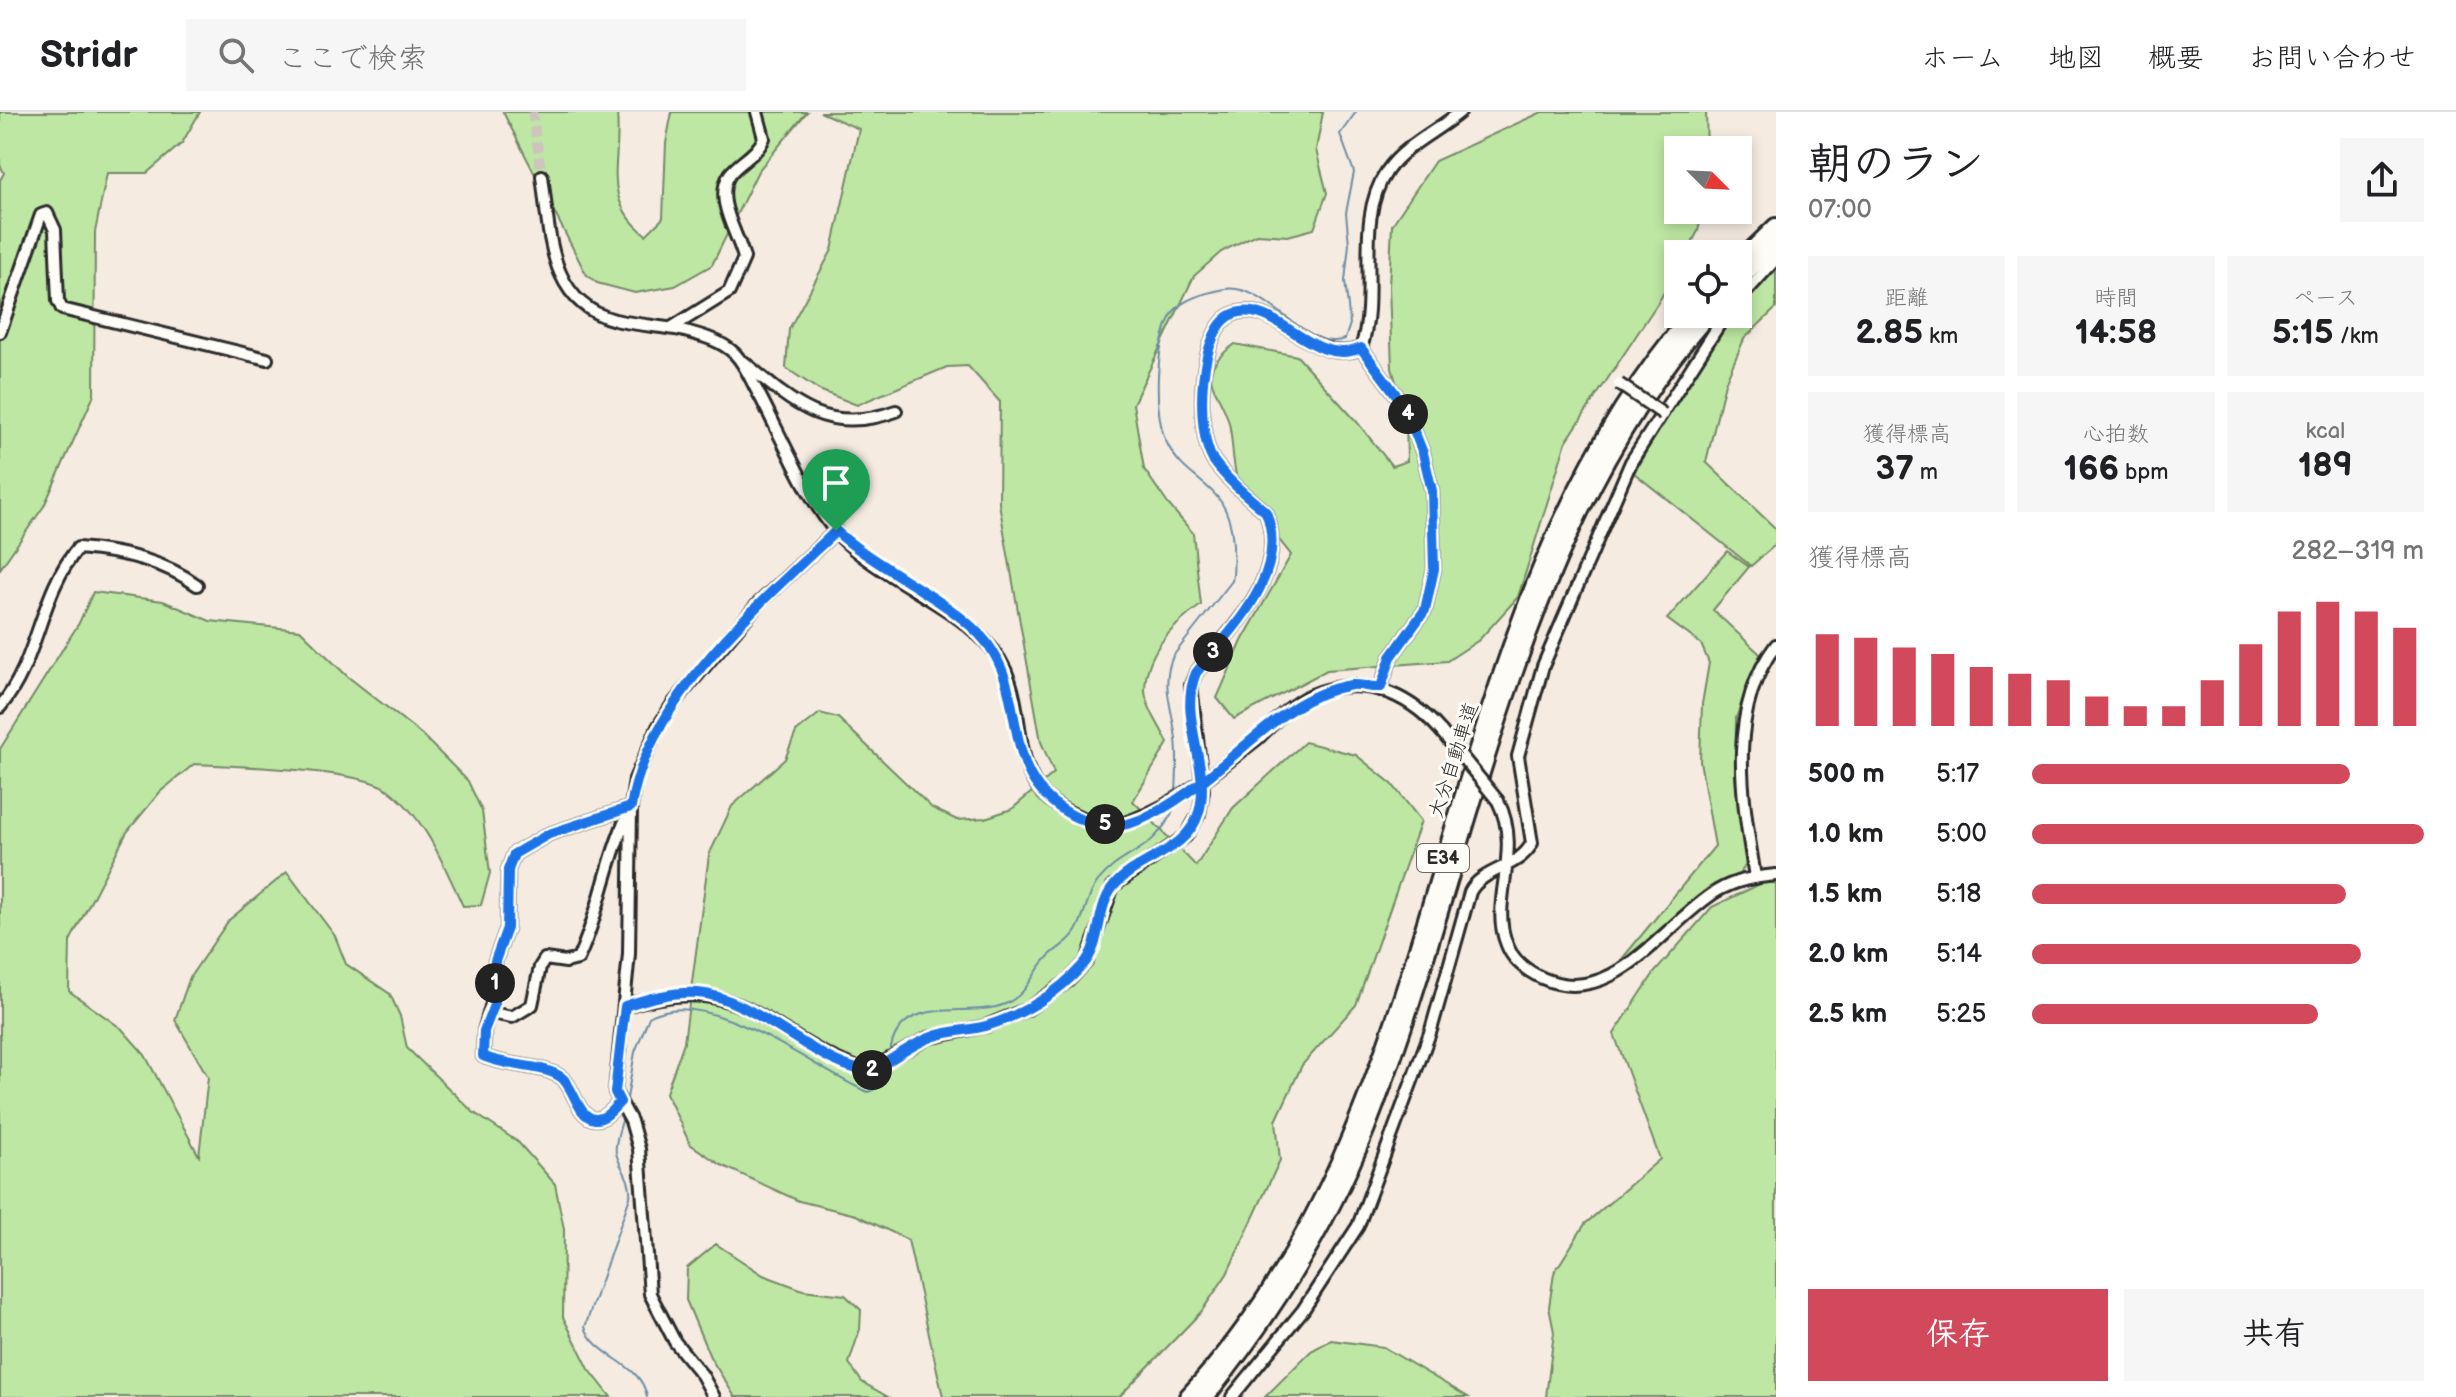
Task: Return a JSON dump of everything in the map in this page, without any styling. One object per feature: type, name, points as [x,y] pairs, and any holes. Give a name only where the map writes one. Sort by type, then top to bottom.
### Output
[{"type":"highway","points":[[1752,250],[1776,227]]},
{"type":"highway","points":[[1752,266],[1776,243]]},
{"type":"highway","name":"大分自動車道","points":[[1188,1397],[1232,1346],[1270,1290],[1321,1198],[1385,1043],[1484,725],[1549,556],[1585,474],[1616,419],[1683,328]]},
{"type":"highway","name":"大分自動車道","points":[[1205,1397],[1280,1297],[1331,1204],[1365,1131],[1396,1047],[1490,746],[1559,561],[1625,427],[1698,328]]},
{"type":"street","points":[[671,328],[729,292],[744,258],[724,201],[723,189],[731,173],[747,160],[764,138],[757,112]]},
{"type":"street","points":[[1361,348],[1369,318],[1371,221],[1375,197],[1386,172],[1403,154],[1460,112]]},
{"type":"street","points":[[542,176],[560,277],[581,306],[611,319],[671,328],[710,339],[739,358],[790,401],[823,418],[869,419],[896,411]]},
{"type":"street","points":[[0,332],[30,241],[41,215],[47,213],[55,230],[58,301],[62,309],[267,359]]},
{"type":"street","points":[[1752,286],[1776,259]]},
{"type":"street","points":[[625,1006],[680,993],[700,993],[727,999],[761,1014],[827,1056],[867,1071],[928,1038],[986,1026],[1028,1009],[1068,981],[1087,961],[1113,886],[1186,836],[1199,814],[1203,791],[1191,685],[1196,673],[1249,609],[1267,571],[1270,550],[1266,512],[1236,487],[1212,458],[1207,445],[1204,372],[1213,336],[1226,318],[1239,312],[1254,313],[1336,353],[1361,348]]},
{"type":"street","points":[[1232,1397],[1303,1310],[1349,1245],[1380,1172],[1431,1030],[1470,892],[1481,880],[1523,855],[1532,843],[1518,756],[1535,688],[1608,510],[1631,462],[1717,328]]},
{"type":"street","points":[[1361,348],[1404,405],[1423,453],[1432,491],[1434,569],[1425,610],[1391,657],[1381,687]]},
{"type":"street","points":[[739,358],[836,531],[868,558],[941,605],[986,641],[1007,676],[1020,747],[1030,778],[1060,808],[1086,821],[1114,826],[1153,812],[1197,785],[1310,696],[1354,685],[1381,687],[1415,706],[1441,731],[1498,801],[1506,817],[1509,866],[1502,904],[1505,943],[1514,959],[1533,974],[1570,986],[1590,985],[1635,961],[1698,903],[1720,889],[1755,877],[1776,875]]},
{"type":"street","points":[[1619,384],[1663,414]]},
{"type":"street","points":[[714,1397],[702,1375],[675,1342],[650,1294],[639,1149],[615,1092],[629,954],[631,807],[635,779],[658,727],[672,705],[758,604],[836,531]]},
{"type":"street","points":[[0,707],[18,680],[57,576],[78,548],[150,562],[197,585]]},
{"type":"street","points":[[1755,877],[1741,783],[1741,759],[1755,685],[1776,645]]},
{"type":"street","points":[[491,1013],[512,1017],[532,1005],[540,967],[545,959],[566,962],[578,959],[593,927],[612,849],[631,807]]},
{"type":"street","points":[[620,1102],[605,1116],[592,1119],[585,1115],[567,1083],[557,1074],[498,1063],[483,1056],[484,1031],[496,989],[495,961],[507,928],[508,870],[514,854],[549,834],[631,807]]},
{"type":"green space","points":[[0,112],[200,112],[182,143],[147,173],[107,173],[95,232],[94,395],[44,506],[0,569],[0,180],[4,173],[0,165]]},
{"type":"green space","points":[[503,112],[617,112],[617,193],[631,221],[646,235],[663,218],[666,143],[672,112],[807,112],[758,171],[712,265],[675,286],[635,293],[597,283],[586,274]]},
{"type":"green space","points":[[820,112],[1323,112],[1316,150],[1327,193],[1314,229],[1288,236],[1256,234],[1221,252],[1194,276],[1133,404],[1144,469],[1193,533],[1201,605],[1162,641],[1150,664],[1146,677],[1146,697],[1168,743],[1133,801],[1196,866],[1233,808],[1305,742],[1356,755],[1392,784],[1421,821],[1356,1005],[1302,1065],[1276,1121],[1280,1160],[1227,1274],[1201,1312],[1119,1397],[943,1397],[908,1240],[856,1215],[799,1201],[721,1165],[690,1144],[666,1093],[684,1042],[709,855],[732,806],[785,759],[796,732],[820,713],[838,718],[932,808],[957,820],[985,818],[1012,809],[1054,773],[1041,742],[999,503],[1000,402],[968,366],[947,367],[857,405],[819,390],[786,368],[789,329],[832,250],[859,129]]},
{"type":"green space","points":[[1542,112],[1706,112],[1707,136],[1664,136],[1664,224],[1700,224],[1698,231],[1693,240],[1664,240],[1664,292],[1566,442],[1518,597],[1479,640],[1447,661],[1327,670],[1234,719],[1217,698],[1242,641],[1291,555],[1240,488],[1229,423],[1212,382],[1214,365],[1235,344],[1297,356],[1392,466],[1407,461],[1406,419],[1392,368],[1389,287],[1392,225],[1435,161]]},
{"type":"green space","points":[[1776,265],[1776,308],[1744,339],[1725,383],[1706,462],[1776,529],[1776,544],[1751,566],[1634,473],[1709,340],[1720,328],[1752,328],[1752,292]]},
{"type":"green space","points":[[1727,551],[1749,567],[1713,610],[1760,654],[1736,718],[1735,777],[1746,864],[1739,875],[1671,920],[1617,965],[1715,846],[1700,761],[1702,704],[1709,663],[1701,644],[1667,619]]},
{"type":"green space","points":[[93,592],[163,601],[210,621],[300,630],[347,676],[421,734],[468,781],[482,811],[490,873],[481,905],[463,906],[423,827],[400,800],[372,782],[294,770],[194,764],[160,792],[127,832],[70,941],[69,991],[122,1029],[145,1055],[199,1156],[208,1077],[175,1020],[190,977],[229,920],[287,872],[335,936],[346,964],[390,994],[400,1016],[407,1048],[473,1112],[518,1142],[555,1184],[564,1229],[563,1317],[589,1369],[611,1397],[0,1397],[0,749],[79,623]]},
{"type":"green space","points":[[1762,883],[1776,883],[1776,1397],[1546,1397],[1554,1332],[1549,1307],[1554,1273],[1585,1224],[1660,1159],[1614,1034],[1654,973],[1712,907]]},
{"type":"green space","points":[[716,1244],[763,1275],[803,1290],[845,1295],[861,1310],[860,1329],[849,1363],[862,1382],[888,1397],[735,1397],[710,1357],[686,1300],[687,1268]]},
{"type":"green space","points":[[1331,1340],[1383,1347],[1468,1397],[1265,1397],[1311,1351]]},
{"type":"waterway","points":[[1176,792],[1177,752],[1168,698],[1169,667],[1173,656],[1232,581],[1234,562],[1230,523],[1224,507],[1216,495],[1175,456],[1162,429],[1158,374],[1163,337],[1168,321],[1179,306],[1198,296],[1225,289],[1241,290],[1256,296],[1316,337],[1330,341],[1345,339],[1350,324],[1345,281],[1349,244],[1346,213],[1354,172],[1340,134],[1356,112]]},
{"type":"waterway","points":[[890,1054],[895,1034],[906,1022],[920,1015],[990,1008],[1020,995],[1043,962],[1073,935],[1098,881],[1118,862],[1148,843],[1175,806]]},
{"type":"waterway","points":[[626,1104],[635,1052],[649,1017],[673,1010],[701,1011],[730,1020],[868,1092],[883,1082],[888,1064]]},
{"type":"waterway","points":[[624,1114],[616,1149],[630,1197],[585,1327],[598,1346],[636,1375],[647,1397]]},
{"type":"tunnel","points":[[532,112],[542,176]]},
{"type":"route","points":[[836,531],[758,604],[672,705],[658,727],[635,779],[631,807],[549,834],[521,848],[510,862],[507,928],[495,961],[494,1005],[484,1031],[483,1056],[498,1063],[557,1074],[567,1083],[585,1115],[592,1119],[605,1116],[620,1102],[615,1092],[625,1006],[651,998],[700,993],[727,999],[761,1014],[827,1056],[867,1071],[874,1070],[928,1038],[986,1026],[1028,1009],[1068,981],[1087,961],[1113,886],[1129,872],[1157,858],[1186,836],[1199,814],[1203,791],[1195,740],[1190,701],[1191,685],[1196,673],[1249,609],[1267,571],[1270,550],[1266,512],[1236,487],[1212,458],[1207,445],[1204,427],[1207,349],[1226,318],[1239,312],[1254,313],[1336,353],[1349,353],[1361,348],[1398,393],[1423,453],[1432,491],[1434,569],[1425,610],[1391,657],[1381,687],[1354,685],[1310,696],[1291,708],[1257,739],[1197,785],[1141,819],[1114,826],[1086,821],[1060,808],[1030,778],[1020,747],[1007,676],[986,641],[941,605],[868,558],[836,531]]}]
